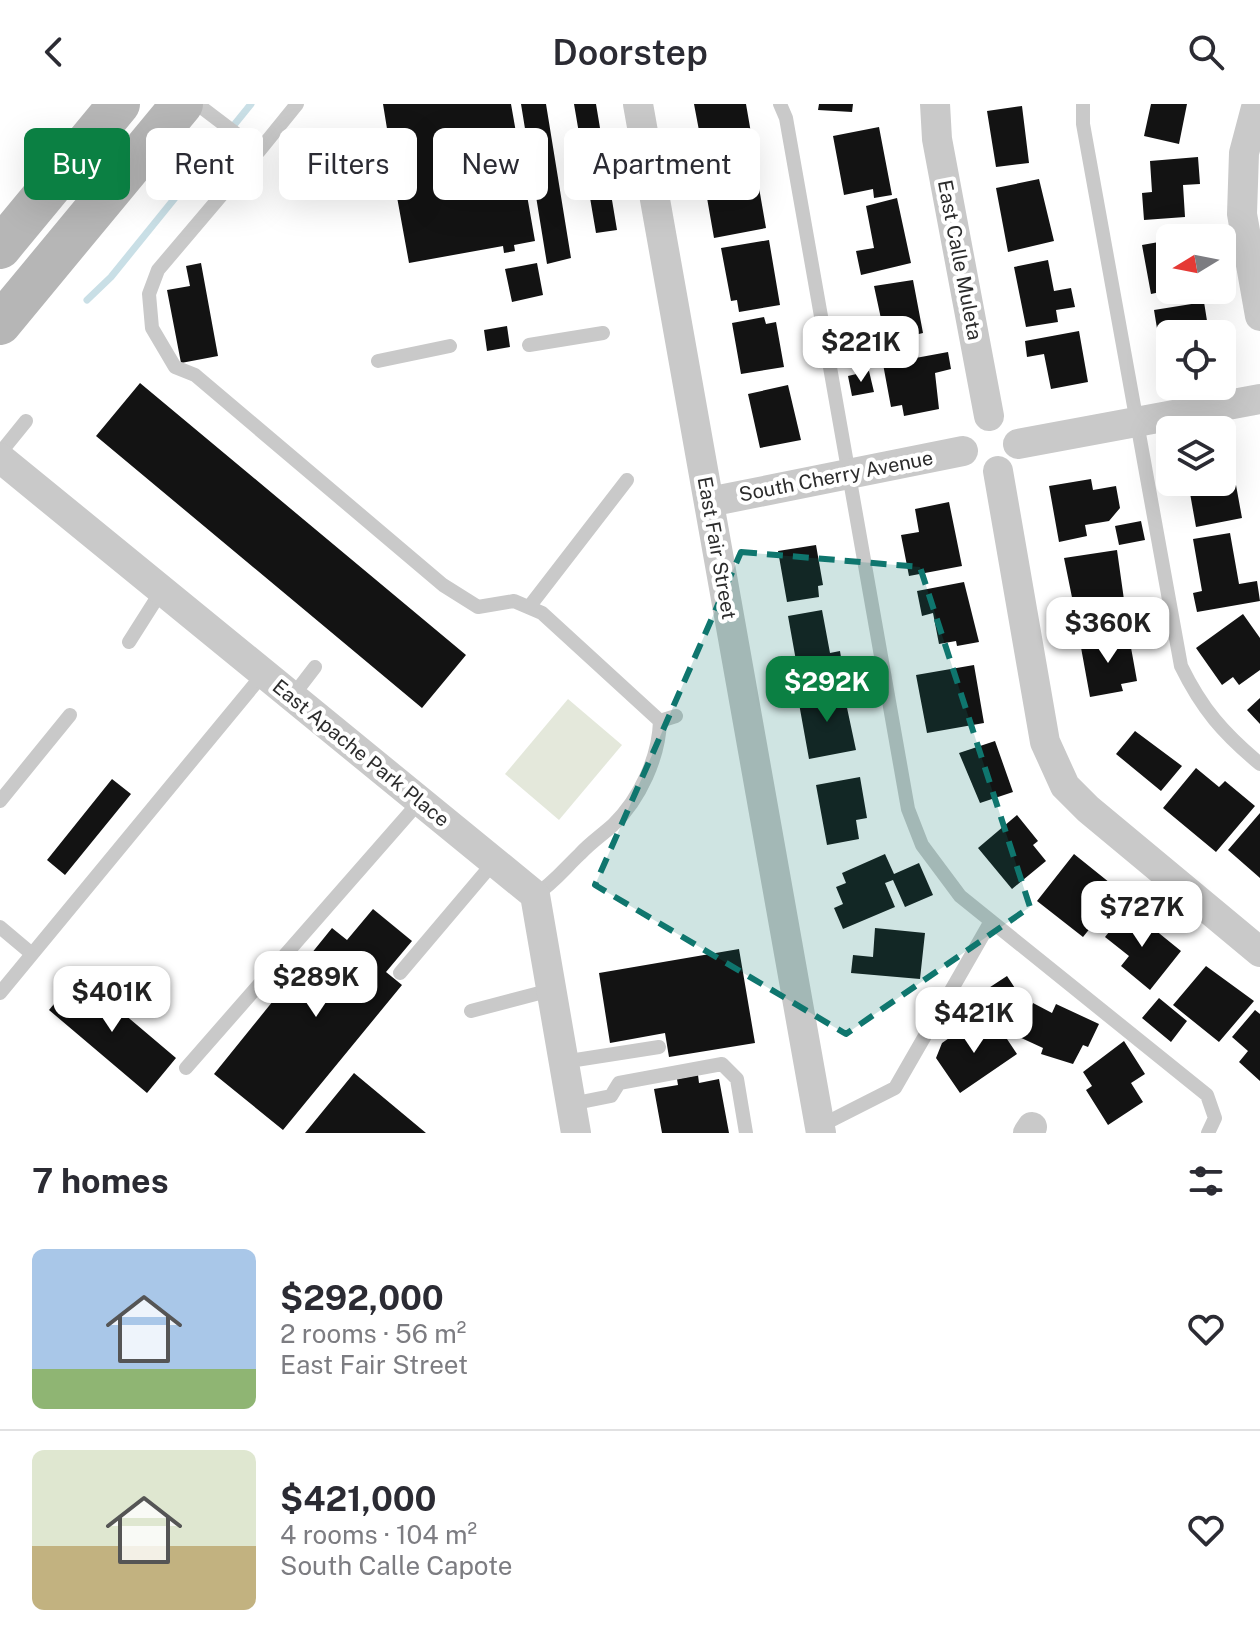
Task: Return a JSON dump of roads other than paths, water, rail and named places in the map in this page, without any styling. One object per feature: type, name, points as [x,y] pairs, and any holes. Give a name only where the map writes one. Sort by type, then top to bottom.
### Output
[{"type":"main road","points":[[0,248],[119,104]]},
{"type":"main road","points":[[0,324],[182,104]]},
{"type":"street","name":"East Fair Street","points":[[638,104],[821,1130]]},
{"type":"street","name":"East Calle Muleta","points":[[935,104],[937,139],[989,416]]},
{"type":"street","points":[[1257,104],[1244,153],[1242,214],[1260,316]]},
{"type":"street","points":[[1018,444],[1260,399]]},
{"type":"street","points":[[989,416],[1012,427],[1018,444],[1013,461],[989,473],[972,466],[963,451],[968,427],[989,416]]},
{"type":"street","name":"South Cherry Avenue","points":[[709,502],[963,451]]},
{"type":"street","name":"East Apache Park Place","points":[[0,455],[535,895]]},
{"type":"street","points":[[998,471],[1045,742],[1065,786],[1088,809],[1260,952]]},
{"type":"street","points":[[535,895],[573,1118]]},
{"type":"lane","points":[[197,104],[229,128]]},
{"type":"lane","points":[[263,146],[297,104]]},
{"type":"lane","points":[[780,104],[786,118],[908,809],[922,845],[960,896],[1207,1095],[1215,1118],[1208,1133]]},
{"type":"lane","points":[[1083,104],[1083,124],[1181,666],[1196,696],[1222,732],[1260,764]]},
{"type":"lane","points":[[217,200],[158,270],[148,307],[152,328],[175,367],[195,375],[443,585],[478,607],[514,601],[542,613],[660,721],[659,749],[655,759],[616,823],[579,854],[555,883],[535,895]]},
{"type":"lane","points":[[529,345],[603,333]]},
{"type":"lane","points":[[378,361],[450,346]]},
{"type":"lane","points":[[0,455],[26,421]]},
{"type":"lane","points":[[529,607],[627,480]]},
{"type":"lane","points":[[129,642],[162,590]]},
{"type":"lane","points":[[292,697],[315,667]]},
{"type":"lane","points":[[0,993],[264,673]]},
{"type":"lane","points":[[0,801],[70,715]]},
{"type":"lane","points":[[660,721],[676,716]]},
{"type":"lane","points":[[186,1068],[420,801]]},
{"type":"lane","points":[[400,973],[494,862]]},
{"type":"lane","points":[[821,1130],[895,1088],[991,921]]},
{"type":"lane","points":[[0,927],[32,954]]},
{"type":"lane","points":[[471,1011],[551,990]]},
{"type":"lane","points":[[563,1062],[659,1047]]},
{"type":"lane","points":[[573,1118],[611,1096],[619,1083],[722,1064],[737,1079],[746,1133]]},
{"type":"waterway","points":[[87,300],[111,277],[251,104]]}]
